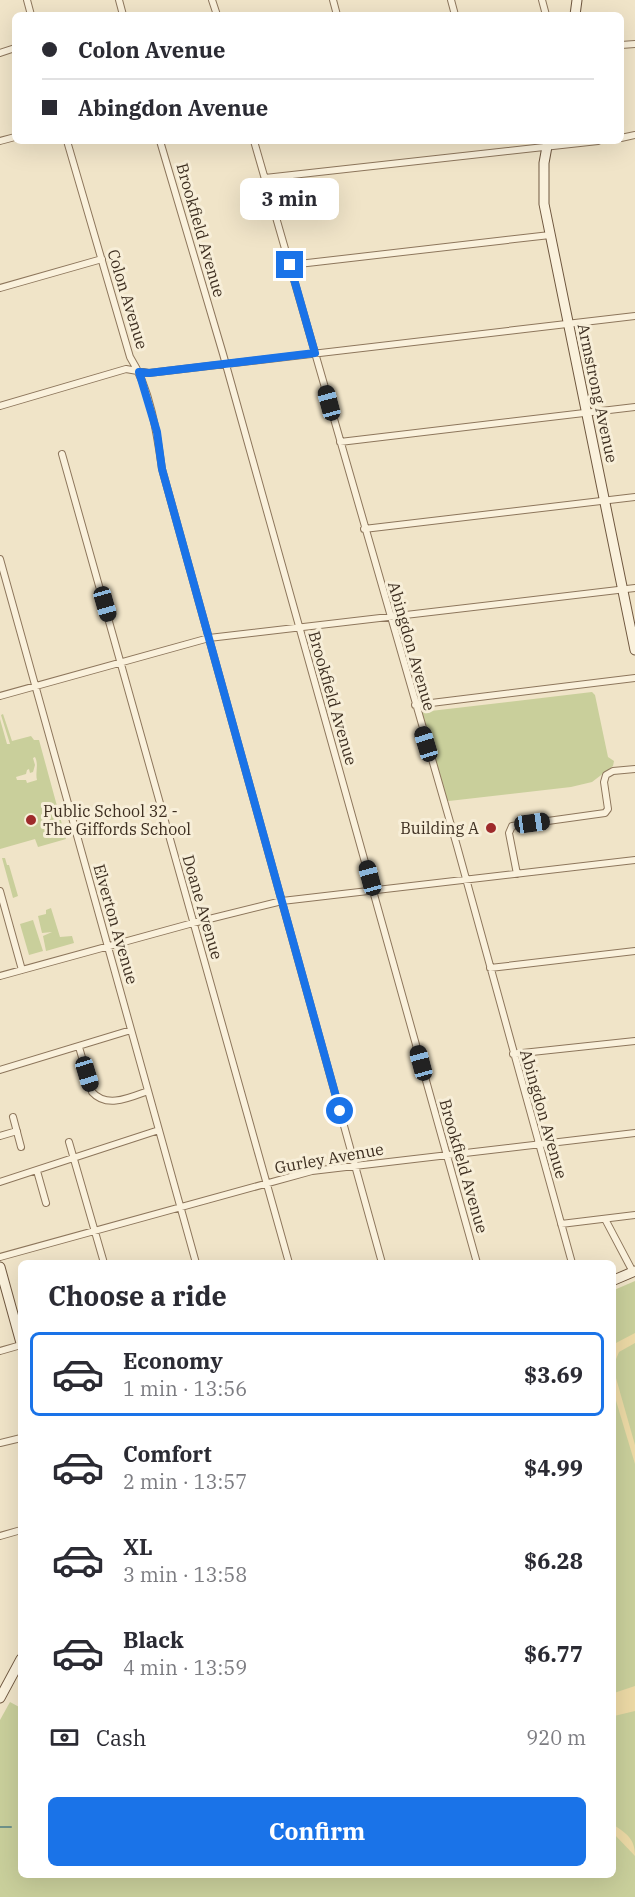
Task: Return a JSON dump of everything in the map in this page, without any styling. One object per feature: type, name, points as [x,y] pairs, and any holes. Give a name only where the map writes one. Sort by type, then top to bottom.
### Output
[{"type":"street","name":"Colon Avenue","points":[[68,144],[130,357],[139,372],[157,432],[162,469],[381,1260]]},
{"type":"street","name":"Brookfield Avenue","points":[[161,144],[226,364],[476,1260]]},
{"type":"street","name":"Abingdon Avenue","points":[[255,144],[466,880],[571,1260]]},
{"type":"street","points":[[265,178],[540,144]]},
{"type":"street","name":"Armstrong Avenue","points":[[548,144],[542,183],[544,204],[635,650]]},
{"type":"street","points":[[290,265],[550,235]]},
{"type":"street","points":[[0,288],[102,259]]},
{"type":"street","points":[[0,406],[126,369],[149,373],[635,316]]},
{"type":"street","points":[[340,442],[635,407]]},
{"type":"street","name":"Doane Avenue","points":[[62,454],[288,1260]]},
{"type":"street","points":[[364,529],[635,497]]},
{"type":"street","name":"Elverton Avenue","points":[[0,559],[195,1260]]},
{"type":"street","points":[[0,696],[209,638],[635,588]]},
{"type":"street","points":[[415,705],[635,678]]},
{"type":"street","points":[[517,874],[510,828],[514,825],[605,813],[608,808],[604,782],[606,775],[613,771],[635,769]]},
{"type":"street","points":[[0,976],[194,922],[282,901],[635,860]]},
{"type":"street","points":[[0,891],[22,970]]},
{"type":"street","points":[[490,968],[635,951]]},
{"type":"street","points":[[0,1070],[131,1030]]},
{"type":"street","points":[[513,1054],[635,1041]]},
{"type":"street","points":[[79,1047],[92,1092],[96,1097],[110,1101],[148,1091]]},
{"type":"street","points":[[13,1117],[21,1147]]},
{"type":"street","points":[[0,1182],[159,1130]]},
{"type":"street","points":[[0,1136],[16,1131]]},
{"type":"street","name":"Gurley Avenue","points":[[0,1257],[312,1171],[635,1133]]},
{"type":"street","points":[[69,1142],[103,1260]]},
{"type":"street","points":[[37,1170],[46,1203]]},
{"type":"street","points":[[561,1224],[635,1215]]},
{"type":"street","points":[[605,1219],[634,1271],[616,1279]]},
{"type":"street","points":[[0,1267],[18,1333]]},
{"type":"street","points":[[0,1351],[18,1345]]},
{"type":"street","points":[[0,1443],[18,1439]]},
{"type":"street","points":[[0,1536],[18,1531]]},
{"type":"street","points":[[0,1695],[18,1664]]},
{"type":"green space","points":[[592,692],[595,695],[608,757],[614,761],[613,766],[592,782],[571,787],[447,800],[422,712]]},
{"type":"green space","points":[[3,714],[12,741],[31,736],[34,740],[39,740],[66,839],[38,847],[35,839],[0,849],[0,719],[7,744],[10,744],[1,715]],"holes":[[[35,757],[37,780],[27,783],[26,780],[17,780],[16,777],[26,774],[27,770],[29,769],[30,773],[33,772],[35,765],[33,758]]]},
{"type":"green space","points":[[2,858],[5,858],[9,865],[18,896],[13,898]]},
{"type":"green space","points":[[51,908],[60,937],[72,936],[74,943],[46,951],[43,936],[52,932],[42,933],[38,916],[46,914],[46,910]]},
{"type":"green space","points":[[33,920],[43,951],[29,955],[20,924]]},
{"type":"green space","points":[[635,1281],[635,1897],[0,1897],[0,1720],[10,1702],[18,1706],[18,1878],[616,1878],[616,1289]]},
{"type":"sand","points":[[635,1333],[635,1343],[619,1352],[616,1359],[616,1343]]},
{"type":"sand","points":[[616,1378],[635,1445],[635,1464],[616,1401]]},
{"type":"sand","points":[[635,1686],[635,1711],[616,1716],[616,1692]]},
{"type":"sand","points":[[616,1826],[634,1845],[635,1856],[616,1836]]},
{"type":"waterway","points":[[0,1827],[11,1827]]},
{"type":"place","name":"Public School 32 - The Giffords School","points":[[31,820]]},
{"type":"place","name":"Building A","points":[[491,828]]},
{"type":"route","points":[[290,265],[315,353],[149,373],[139,372],[157,432],[162,469],[340,1111]]}]
